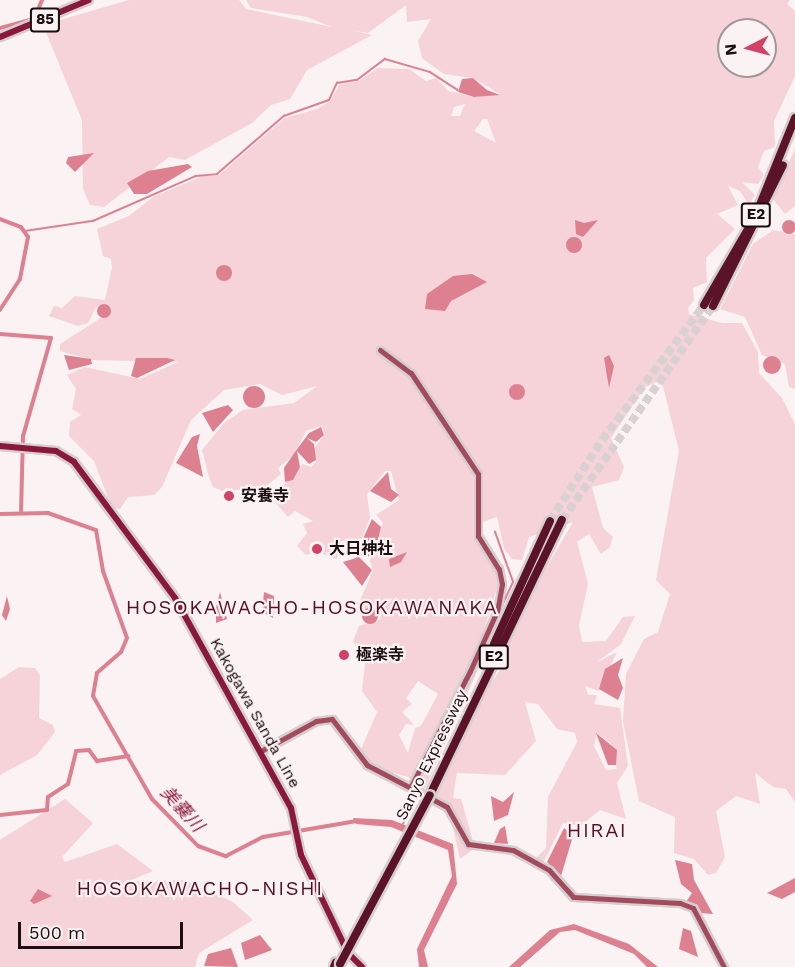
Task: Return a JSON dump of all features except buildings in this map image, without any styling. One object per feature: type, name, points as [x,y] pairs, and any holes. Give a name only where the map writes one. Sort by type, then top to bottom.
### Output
[{"type":"highway","name":"E2","points":[[704,305],[755,217],[795,118]]},
{"type":"highway","name":"E2","points":[[713,306],[760,221],[795,132]]},
{"type":"highway","name":"Sanyo Expressway","points":[[337,965],[428,794],[562,520]]},
{"type":"highway","name":"Sanyo Expressway","points":[[428,794],[550,521]]},
{"type":"main road","name":"85","points":[[0,37],[89,0]]},
{"type":"main road","points":[[380,350],[411,373],[478,474],[478,536],[499,569],[502,585],[497,611],[470,671],[410,788]]},
{"type":"main road","name":"Kakogawa Sanda Line","points":[[0,446],[56,451],[74,462],[175,598],[261,751],[296,828],[301,855],[343,943],[362,967]]},
{"type":"main road","points":[[261,751],[316,721],[332,719],[366,765],[447,807],[468,844],[513,850],[549,870],[573,897],[686,904],[701,918],[724,967]]},
{"type":"shaded area","points":[[129,0],[239,0],[246,9],[332,27],[307,17],[251,8],[246,0],[790,0],[787,4],[795,11],[795,76],[774,121],[775,147],[764,151],[758,167],[764,175],[758,184],[742,182],[755,195],[749,205],[740,191],[728,186],[738,205],[717,214],[735,229],[706,258],[707,282],[693,288],[694,300],[688,308],[689,314],[722,323],[742,323],[758,352],[759,373],[782,398],[795,424],[795,802],[786,789],[773,787],[755,773],[760,804],[736,796],[716,811],[725,857],[716,873],[708,875],[694,859],[674,853],[675,817],[639,801],[623,721],[626,674],[644,639],[658,632],[670,594],[656,580],[679,451],[663,386],[656,382],[644,388],[611,438],[624,467],[619,480],[592,487],[603,528],[613,537],[610,547],[601,554],[589,534],[577,542],[588,584],[579,625],[582,642],[606,641],[623,617],[635,616],[621,644],[597,662],[617,652],[599,691],[585,686],[588,695],[597,695],[594,704],[620,708],[628,766],[617,783],[626,819],[600,810],[580,826],[563,823],[543,863],[536,858],[546,848],[548,797],[577,742],[575,733],[557,729],[538,704],[525,702],[536,741],[505,775],[457,773],[453,798],[461,799],[475,848],[460,859],[448,806],[434,798],[484,693],[502,667],[513,625],[573,522],[529,537],[522,560],[512,559],[504,548],[497,517],[474,525],[499,582],[483,632],[493,636],[424,791],[408,777],[377,768],[360,752],[377,712],[362,691],[365,663],[353,641],[359,626],[381,619],[376,607],[355,613],[373,570],[370,560],[383,523],[376,515],[399,500],[391,471],[385,471],[367,494],[370,518],[359,545],[345,549],[351,541],[341,541],[337,559],[322,554],[317,543],[314,553],[306,555],[297,546],[307,533],[303,524],[313,521],[295,511],[288,517],[275,502],[279,490],[303,464],[311,467],[316,462],[313,450],[325,434],[321,426],[306,431],[293,456],[278,468],[281,474],[264,488],[222,491],[213,487],[208,474],[202,450],[224,423],[243,410],[294,403],[317,386],[282,395],[260,384],[224,390],[191,420],[162,487],[154,495],[128,497],[120,509],[112,508],[94,461],[69,436],[70,422],[81,415],[72,409],[76,389],[67,375],[85,367],[140,379],[178,362],[92,360],[60,351],[60,344],[110,312],[96,307],[88,323],[78,326],[49,316],[54,306],[62,308],[75,296],[105,300],[112,268],[111,259],[103,256],[97,229],[129,216],[153,197],[203,176],[219,175],[285,118],[317,109],[330,101],[340,84],[359,81],[378,68],[409,69],[426,81],[437,78],[448,91],[475,97],[500,94],[473,78],[444,74],[422,58],[418,41],[431,19],[407,22],[406,5],[368,33],[355,31],[372,35],[307,70],[290,99],[271,105],[252,123],[185,160],[169,157],[104,207],[90,205],[83,189],[82,120],[43,25]],"holes":[[[465,104],[460,116],[451,116],[454,107]],[[483,119],[487,119],[496,143],[474,131]],[[418,681],[438,694],[421,726],[415,728],[408,753],[399,735],[406,724],[414,725],[402,712],[412,704],[406,698]],[[597,733],[611,744],[617,769],[606,770],[594,746]]]},
{"type":"shaded area","points":[[473,78],[487,90],[500,95],[474,97],[458,92],[462,79]]},
{"type":"shaded area","points":[[795,149],[795,206],[785,214],[773,199]]},
{"type":"shaded area","points":[[94,153],[75,172],[66,163],[68,157]]},
{"type":"shaded area","points":[[188,164],[192,167],[147,194],[134,194],[127,183],[148,171]]},
{"type":"shaded area","points":[[575,220],[584,223],[598,220],[583,237],[576,234]]},
{"type":"shaded area","points":[[786,220],[792,220],[796,227],[792,234],[786,234],[782,230],[782,224]]},
{"type":"shaded area","points":[[773,230],[795,234],[795,389],[789,387],[785,364],[762,355],[745,317],[720,309],[753,244]]},
{"type":"shaded area","points":[[571,237],[577,237],[582,245],[580,251],[571,253],[566,248],[566,242]]},
{"type":"shaded area","points":[[221,265],[227,265],[232,273],[230,279],[221,281],[216,276],[216,270]]},
{"type":"shaded area","points":[[472,274],[487,282],[451,301],[445,311],[425,309],[427,294],[453,276]]},
{"type":"shaded area","points":[[101,304],[107,304],[111,311],[107,318],[101,318],[97,314],[97,308]]},
{"type":"shaded area","points":[[64,355],[91,359],[92,364],[69,370]]},
{"type":"shaded area","points":[[609,355],[614,366],[609,388],[604,358]]},
{"type":"shaded area","points":[[772,356],[778,359],[781,365],[778,371],[772,374],[766,371],[763,365],[766,359]]},
{"type":"shaded area","points":[[136,358],[175,360],[137,378],[131,376]]},
{"type":"shaded area","points":[[517,384],[523,386],[525,392],[523,398],[517,400],[511,398],[509,392],[511,386]]},
{"type":"shaded area","points":[[250,386],[258,386],[265,393],[265,401],[258,408],[250,408],[243,401],[243,393]]},
{"type":"shaded area","points":[[228,405],[233,410],[213,432],[202,413]]},
{"type":"shaded area","points":[[321,427],[324,435],[316,442],[307,438],[314,444],[316,460],[309,464],[297,451],[300,467],[293,480],[285,482],[284,468],[309,433]]},
{"type":"shaded area","points":[[200,434],[197,446],[203,477],[176,463],[192,437]]},
{"type":"shaded area","points":[[388,472],[391,489],[399,495],[391,502],[370,491]]},
{"type":"shaded area","points":[[372,519],[381,527],[378,540],[364,541],[364,545],[375,545],[373,557],[357,555],[372,570],[362,586],[343,562],[356,558],[357,552]]},
{"type":"shaded area","points":[[407,552],[401,562],[390,567],[389,559]]},
{"type":"shaded area","points":[[220,592],[227,619],[216,623],[216,608]]},
{"type":"shaded area","points":[[264,592],[274,596],[273,618],[262,612]]},
{"type":"shaded area","points":[[7,596],[10,609],[6,621],[2,615]]},
{"type":"shaded area","points":[[370,608],[378,616],[370,624],[362,616]]},
{"type":"shaded area","points":[[623,658],[618,675],[623,688],[618,700],[599,689],[605,669]]},
{"type":"shaded area","points":[[19,667],[35,668],[40,675],[39,718],[53,725],[55,732],[37,755],[0,775],[0,679]]},
{"type":"shaded area","points":[[596,733],[617,750],[616,765],[608,765]]},
{"type":"shaded area","points":[[514,792],[508,815],[494,821],[491,796],[503,802]]},
{"type":"shaded area","points":[[65,799],[93,823],[62,857],[65,862],[117,844],[153,871],[129,881],[183,880],[233,902],[253,920],[199,953],[195,967],[0,967],[0,840]]},
{"type":"shaded area","points":[[353,818],[392,820],[453,844],[457,884],[424,950],[428,967],[419,967],[417,949],[452,876],[448,850],[391,827],[356,824]]},
{"type":"shaded area","points":[[505,826],[508,844],[494,843],[500,829]]},
{"type":"shaded area","points":[[564,828],[573,836],[561,876],[547,862]]},
{"type":"shaded area","points":[[675,860],[692,864],[694,880],[713,914],[700,913],[686,902],[692,893],[681,884]]},
{"type":"shaded area","points":[[795,878],[795,892],[782,899],[767,893]]},
{"type":"shaded area","points":[[38,889],[52,896],[34,904],[30,901]]},
{"type":"shaded area","points":[[574,924],[629,944],[658,967],[647,967],[634,954],[575,930],[560,932],[520,967],[509,967],[550,930]]},
{"type":"shaded area","points":[[683,928],[691,931],[698,957],[679,949]]},
{"type":"shaded area","points":[[260,935],[272,950],[245,960],[241,943]]},
{"type":"shaded area","points":[[231,948],[238,967],[204,966],[208,954]]},
{"type":"waterway","points":[[0,28],[34,19],[42,0]]},
{"type":"waterway","points":[[25,231],[93,221],[196,176],[217,174],[284,116],[329,100],[337,83],[357,80],[385,59],[430,72],[458,90]]},
{"type":"waterway","points":[[0,219],[21,227],[28,237],[20,279],[0,310]]},
{"type":"waterway","points":[[0,334],[51,338],[23,436],[21,511]]},
{"type":"waterway","name":"美嚢川","points":[[0,514],[48,513],[96,530],[103,571],[127,638],[121,652],[97,673],[93,696],[152,799],[198,846],[226,856],[263,837],[357,821]]},
{"type":"waterway","points":[[481,652],[513,582],[495,532]]},
{"type":"waterway","points":[[447,722],[454,708]]},
{"type":"waterway","points":[[0,815],[47,810],[48,797],[68,784],[76,751],[89,750],[97,761],[129,756]]},
{"type":"waterway","points":[[418,788],[419,777]]},
{"type":"waterway","points":[[402,826],[417,795]]},
{"type":"tunnel","points":[[550,521],[602,440],[704,305]]},
{"type":"tunnel","points":[[562,520],[713,306]]},
{"type":"place","name":"安養寺","points":[[229,496]]},
{"type":"place","name":"大日神社","points":[[317,549]]},
{"type":"place","name":"極楽寺","points":[[344,655]]},
{"type":"district","name":"HOSOKAWACHO-HOSOKAWANAKA","points":[[312,607]]},
{"type":"district","name":"HIRAI","points":[[597,830]]},
{"type":"district","name":"HOSOKAWACHO-NISHI","points":[[200,888]]}]
